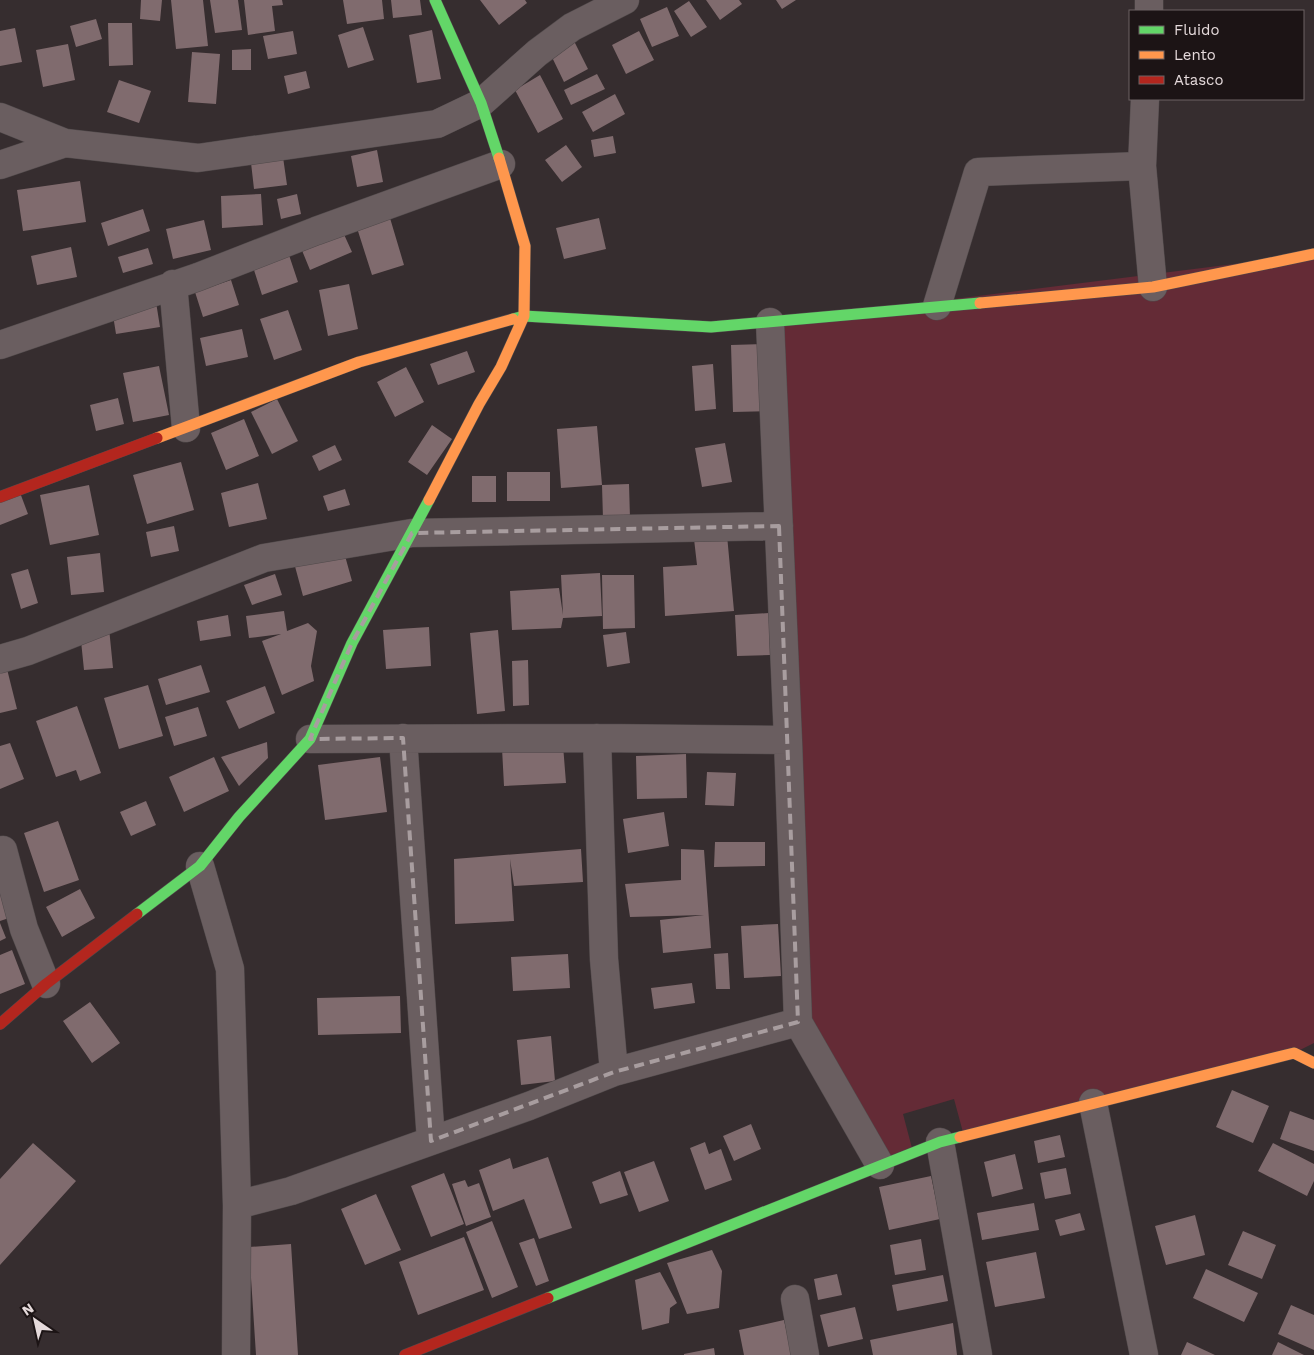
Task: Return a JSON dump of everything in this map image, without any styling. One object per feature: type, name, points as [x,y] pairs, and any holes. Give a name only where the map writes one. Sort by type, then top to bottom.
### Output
[{"type":"street","points":[[0,1024],[46,984],[200,866],[239,817],[310,739],[352,643],[479,404],[501,367],[524,316],[525,246],[481,103],[435,0]]},
{"type":"street","points":[[0,117],[65,143],[198,158],[437,124],[481,103],[537,53],[572,27],[625,0]]},
{"type":"street","points":[[1145,100],[1142,166],[1153,287]]},
{"type":"street","points":[[0,165],[65,143]]},
{"type":"street","points":[[0,345],[198,277],[316,231],[501,164]]},
{"type":"street","points":[[938,306],[978,172],[1142,166]]},
{"type":"street","points":[[0,497],[359,362],[524,316],[711,327],[1153,287],[1314,254]]},
{"type":"street","points":[[174,284],[186,428]]},
{"type":"street","points":[[770,322],[798,1022],[880,1165]]},
{"type":"street","points":[[0,659],[28,651],[264,558],[412,533],[779,526]]},
{"type":"street","points":[[403,738],[431,1141]]},
{"type":"street","points":[[310,739],[597,738],[788,740]]},
{"type":"street","points":[[597,738],[604,959],[614,1072]]},
{"type":"street","points":[[3,850],[24,929],[46,984]]},
{"type":"street","points":[[200,866],[230,969],[237,1205],[236,1355]]},
{"type":"street","points":[[237,1205],[291,1191],[530,1106],[614,1072],[798,1022]]},
{"type":"street","points":[[406,1355],[940,1142],[1093,1103],[1307,1053]]},
{"type":"street","points":[[1093,1103],[1144,1355]]},
{"type":"street","points":[[940,1142],[978,1355]]},
{"type":"street","points":[[795,1299],[804,1355]]},
{"type":"highlighted area","points":[[779,526],[798,1022],[614,1072],[431,1141],[403,738],[310,739],[352,643],[412,533]]},
{"type":"shaded area","points":[[1314,254],[1314,1043],[1294,1053],[964,1136],[954,1099],[903,1114],[913,1152],[880,1165],[798,1022],[770,322]]},
{"type":"building","points":[[141,0],[162,0],[160,21],[140,19]]},
{"type":"building","points":[[171,0],[203,0],[208,46],[176,49]]},
{"type":"building","points":[[210,0],[238,0],[242,30],[215,33]]},
{"type":"building","points":[[244,0],[282,0],[283,5],[272,6],[275,31],[248,35]]},
{"type":"building","points":[[343,0],[382,0],[384,19],[347,24]]},
{"type":"building","points":[[391,0],[420,0],[422,15],[393,18]]},
{"type":"building","points":[[480,0],[525,0],[527,3],[499,25]]},
{"type":"building","points":[[706,0],[739,0],[742,4],[720,20]]},
{"type":"building","points":[[776,0],[796,0],[782,9]]},
{"type":"building","points":[[689,1],[707,27],[691,37],[674,11]]},
{"type":"building","points":[[667,7],[679,36],[652,47],[640,19]]},
{"type":"building","points":[[96,19],[102,39],[76,47],[70,26]]},
{"type":"building","points":[[108,23],[132,23],[133,65],[109,66]]},
{"type":"building","points":[[363,27],[374,60],[348,68],[338,35]]},
{"type":"building","points":[[15,28],[22,62],[0,66],[0,31]]},
{"type":"building","points":[[432,30],[441,79],[417,83],[409,35]]},
{"type":"building","points":[[293,31],[297,54],[268,59],[263,36]]},
{"type":"building","points":[[639,31],[654,60],[626,74],[612,45]]},
{"type":"building","points":[[573,39],[588,69],[564,82],[549,51]]},
{"type":"building","points":[[68,44],[75,80],[43,87],[36,50]]},
{"type":"building","points":[[251,49],[251,70],[232,70],[232,50]]},
{"type":"building","points":[[192,52],[220,54],[216,104],[188,102]]},
{"type":"building","points":[[306,71],[310,88],[288,94],[284,76]]},
{"type":"building","points":[[597,74],[605,89],[571,105],[564,90]]},
{"type":"building","points":[[540,75],[563,119],[538,133],[515,90]]},
{"type":"building","points":[[119,80],[151,91],[139,123],[107,112]]},
{"type":"building","points":[[615,94],[625,114],[593,132],[582,112]]},
{"type":"building","points":[[613,136],[616,153],[594,157],[591,140]]},
{"type":"building","points":[[566,145],[582,167],[562,182],[545,160]]},
{"type":"building","points":[[282,150],[287,185],[254,189],[250,154]]},
{"type":"building","points":[[377,150],[383,182],[357,187],[351,156]]},
{"type":"building","points":[[80,181],[86,222],[23,231],[17,190]]},
{"type":"building","points":[[261,194],[263,225],[222,228],[221,196]]},
{"type":"building","points":[[297,194],[301,214],[281,219],[277,199]]},
{"type":"building","points":[[143,209],[150,231],[108,246],[101,223]]},
{"type":"building","points":[[390,218],[404,265],[372,275],[357,228]]},
{"type":"building","points":[[599,218],[606,249],[564,259],[556,228]]},
{"type":"building","points":[[204,220],[211,250],[173,259],[166,229]]},
{"type":"building","points":[[342,230],[352,252],[310,270],[301,248]]},
{"type":"building","points":[[71,247],[77,277],[37,285],[31,256]]},
{"type":"building","points":[[148,248],[153,264],[123,273],[118,257]]},
{"type":"building","points":[[289,255],[298,282],[262,295],[253,267]]},
{"type":"building","points":[[231,280],[239,305],[203,317],[195,292]]},
{"type":"building","points":[[349,284],[358,329],[328,336],[319,290]]},
{"type":"building","points":[[156,302],[160,327],[116,334],[112,309]]},
{"type":"building","points":[[288,310],[302,350],[274,360],[260,319]]},
{"type":"building","points":[[242,329],[248,357],[206,366],[200,338]]},
{"type":"building","points":[[767,344],[769,411],[733,412],[731,345]]},
{"type":"building","points":[[467,351],[475,372],[438,385],[430,364]]},
{"type":"building","points":[[713,364],[716,409],[695,411],[692,366]]},
{"type":"building","points":[[159,366],[169,415],[133,422],[123,373]]},
{"type":"building","points":[[406,367],[424,402],[395,417],[377,382]]},
{"type":"building","points":[[118,398],[124,424],[96,431],[90,405]]},
{"type":"building","points":[[277,399],[298,441],[272,454],[251,412]]},
{"type":"building","points":[[244,419],[259,456],[226,470],[211,433]]},
{"type":"building","points":[[432,425],[452,439],[427,475],[408,462]]},
{"type":"building","points":[[597,426],[602,485],[561,488],[557,429]]},
{"type":"building","points":[[725,443],[732,482],[702,487],[695,448]]},
{"type":"building","points":[[335,445],[342,460],[319,471],[312,456]]},
{"type":"building","points":[[181,462],[194,510],[147,524],[133,475]]},
{"type":"building","points":[[507,472],[550,472],[550,501],[507,501]]},
{"type":"building","points":[[472,476],[496,476],[496,502],[472,502]]},
{"type":"building","points":[[258,483],[267,519],[229,527],[221,493]]},
{"type":"building","points":[[629,484],[630,518],[603,519],[602,485]]},
{"type":"building","points":[[89,485],[99,535],[50,545],[40,495]]},
{"type":"building","points":[[345,489],[350,505],[328,511],[323,496]]},
{"type":"building","points":[[19,490],[28,514],[0,525],[0,497]]},
{"type":"building","points":[[174,526],[179,551],[151,557],[146,532]]},
{"type":"building","points":[[727,535],[734,611],[665,616],[663,567],[697,565],[694,539]]},
{"type":"building","points":[[342,545],[352,581],[303,596],[293,559]]},
{"type":"building","points":[[100,553],[104,592],[71,595],[67,557]]},
{"type":"building","points":[[28,569],[38,603],[21,609],[11,574]]},
{"type":"building","points":[[600,573],[602,616],[563,618],[561,628],[512,630],[510,591],[559,588],[563,615],[561,575]]},
{"type":"building","points":[[275,574],[282,595],[252,605],[244,585]]},
{"type":"building","points":[[602,575],[634,575],[635,628],[603,629]]},
{"type":"building","points":[[284,611],[287,631],[308,623],[317,631],[311,666],[314,681],[282,695],[262,641],[281,634],[249,638],[246,616]]},
{"type":"building","points":[[769,613],[770,655],[737,656],[735,615]]},
{"type":"building","points":[[228,615],[231,636],[200,641],[197,621]]},
{"type":"building","points":[[429,627],[431,666],[386,669],[383,630]]},
{"type":"building","points":[[109,628],[113,668],[84,670],[80,631]]},
{"type":"building","points":[[498,630],[505,711],[477,714],[470,633]]},
{"type":"building","points":[[626,632],[630,663],[607,667],[603,635]]},
{"type":"building","points":[[528,660],[529,705],[513,706],[512,661]]},
{"type":"building","points":[[5,661],[17,709],[0,713],[0,663]]},
{"type":"building","points":[[201,665],[210,692],[166,705],[158,679]]},
{"type":"building","points":[[148,685],[163,736],[119,749],[104,698]]},
{"type":"building","points":[[265,686],[275,713],[239,729],[226,701]]},
{"type":"building","points":[[77,706],[101,773],[80,781],[76,770],[56,777],[36,721]]},
{"type":"building","points":[[198,707],[207,736],[174,746],[165,717]]},
{"type":"building","points":[[267,742],[268,758],[239,786],[221,757]]},
{"type":"building","points":[[10,743],[24,779],[0,789],[0,746]]},
{"type":"building","points":[[563,745],[566,783],[504,786],[502,748]]},
{"type":"building","points":[[686,754],[687,798],[637,799],[636,756]]},
{"type":"building","points":[[214,757],[229,791],[184,812],[169,777]]},
{"type":"building","points":[[380,757],[387,812],[325,820],[318,765]]},
{"type":"building","points":[[707,772],[736,773],[734,806],[705,805]]},
{"type":"building","points":[[146,801],[156,825],[131,836],[120,812]]},
{"type":"building","points":[[664,812],[669,846],[628,853],[623,819]]},
{"type":"building","points":[[58,821],[79,880],[44,892],[24,833]]},
{"type":"building","points":[[715,842],[765,842],[765,866],[714,867]]},
{"type":"building","points":[[581,849],[583,882],[514,886],[510,859],[514,921],[455,924],[454,859]]},
{"type":"building","points":[[681,849],[704,850],[711,948],[663,953],[660,920],[704,915],[630,917],[625,884],[681,880]]},
{"type":"building","points":[[0,875],[18,915],[0,921]]},
{"type":"building","points":[[80,889],[95,918],[62,937],[46,907]]},
{"type":"building","points":[[0,923],[6,938],[0,941]]},
{"type":"building","points":[[778,924],[781,976],[744,978],[741,926]]},
{"type":"building","points":[[12,950],[25,984],[0,994],[0,955]]},
{"type":"building","points":[[728,953],[730,989],[716,989],[714,954]]},
{"type":"building","points":[[568,954],[570,988],[513,991],[511,957]]},
{"type":"building","points":[[692,983],[695,1003],[654,1009],[651,988]]},
{"type":"building","points":[[400,996],[401,1033],[318,1035],[317,998]]},
{"type":"building","points":[[90,1002],[120,1043],[92,1063],[63,1021]]},
{"type":"building","points":[[551,1036],[555,1081],[521,1085],[517,1040]]},
{"type":"building","points":[[1232,1090],[1269,1106],[1253,1143],[1216,1127]]},
{"type":"building","points":[[1290,1111],[1314,1120],[1314,1151],[1280,1139]]},
{"type":"building","points":[[751,1124],[761,1149],[734,1161],[723,1136]]},
{"type":"building","points":[[1060,1135],[1065,1157],[1038,1163],[1034,1141]]},
{"type":"building","points":[[705,1142],[709,1154],[721,1149],[732,1180],[705,1190],[690,1148]]},
{"type":"building","points":[[33,1143],[76,1181],[0,1265],[0,1179]]},
{"type":"building","points":[[1273,1143],[1314,1164],[1314,1181],[1307,1196],[1258,1171]]},
{"type":"building","points":[[1015,1154],[1023,1189],[992,1197],[984,1162]]},
{"type":"building","points":[[548,1157],[572,1228],[539,1239],[524,1199],[493,1211],[479,1170],[510,1158],[513,1169]]},
{"type":"building","points":[[654,1161],[669,1201],[639,1212],[624,1172]]},
{"type":"building","points":[[1066,1168],[1071,1194],[1045,1199],[1040,1173]]},
{"type":"building","points":[[620,1171],[628,1195],[600,1204],[592,1182]]},
{"type":"building","points":[[444,1173],[464,1224],[431,1237],[411,1186]]},
{"type":"building","points":[[931,1176],[940,1219],[889,1230],[879,1187]]},
{"type":"building","points":[[465,1180],[468,1187],[479,1183],[491,1217],[466,1226],[452,1184]]},
{"type":"building","points":[[376,1194],[401,1250],[365,1265],[341,1209]]},
{"type":"building","points":[[1034,1203],[1039,1230],[982,1240],[977,1213]]},
{"type":"building","points":[[1080,1213],[1085,1230],[1060,1236],[1055,1220]]},
{"type":"building","points":[[1195,1215],[1205,1255],[1166,1265],[1155,1226]]},
{"type":"building","points":[[492,1221],[518,1287],[492,1298],[466,1232]]},
{"type":"building","points":[[1243,1231],[1276,1245],[1262,1279],[1228,1265]]},
{"type":"building","points":[[464,1237],[484,1290],[418,1315],[399,1262]]},
{"type":"building","points":[[534,1238],[549,1281],[536,1286],[519,1243]]},
{"type":"building","points":[[921,1239],[926,1270],[895,1275],[890,1245]]},
{"type":"building","points":[[291,1244],[298,1355],[256,1355],[249,1247]]},
{"type":"building","points":[[712,1250],[722,1271],[719,1308],[687,1314],[667,1263]]},
{"type":"building","points":[[1036,1252],[1045,1298],[995,1307],[986,1262]]},
{"type":"building","points":[[1206,1269],[1258,1293],[1244,1322],[1193,1298]]},
{"type":"building","points":[[660,1272],[677,1303],[670,1308],[669,1323],[642,1330],[635,1280]]},
{"type":"building","points":[[837,1274],[842,1295],[818,1300],[814,1279]]},
{"type":"building","points":[[943,1275],[948,1301],[897,1311],[892,1285]]},
{"type":"building","points":[[1291,1305],[1314,1315],[1314,1350],[1278,1334]]},
{"type":"building","points":[[855,1307],[863,1339],[828,1347],[820,1315]]},
{"type":"building","points":[[784,1320],[792,1355],[744,1355],[739,1330]]},
{"type":"building","points":[[953,1323],[957,1355],[873,1355],[870,1340]]},
{"type":"building","points":[[1187,1342],[1215,1355],[1181,1355]]},
{"type":"building","points":[[1278,1342],[1304,1355],[1272,1355]]},
{"type":"building","points":[[714,1348],[715,1355],[684,1355],[684,1354]]},
{"type":"traffic: fast","points":[[435,0],[481,103],[499,158]]},
{"type":"traffic: fast","points":[[513,319],[524,316],[711,327],[980,303]]},
{"type":"traffic: fast","points":[[137,914],[200,866],[239,817],[310,739],[352,643],[429,500]]},
{"type":"traffic: fast","points":[[548,1298],[940,1142],[960,1137]]},
{"type":"traffic: slow","points":[[429,500],[479,404],[501,367],[524,316],[525,246],[499,158]]},
{"type":"traffic: slow","points":[[980,303],[1153,287],[1314,254]]},
{"type":"traffic: slow","points":[[157,438],[359,362],[513,319]]},
{"type":"traffic: slow","points":[[960,1137],[1294,1053],[1314,1063]]},
{"type":"traffic: jam","points":[[0,497],[157,438]]},
{"type":"traffic: jam","points":[[0,1024],[46,984],[137,914]]},
{"type":"traffic: jam","points":[[405,1355],[548,1298]]}]
